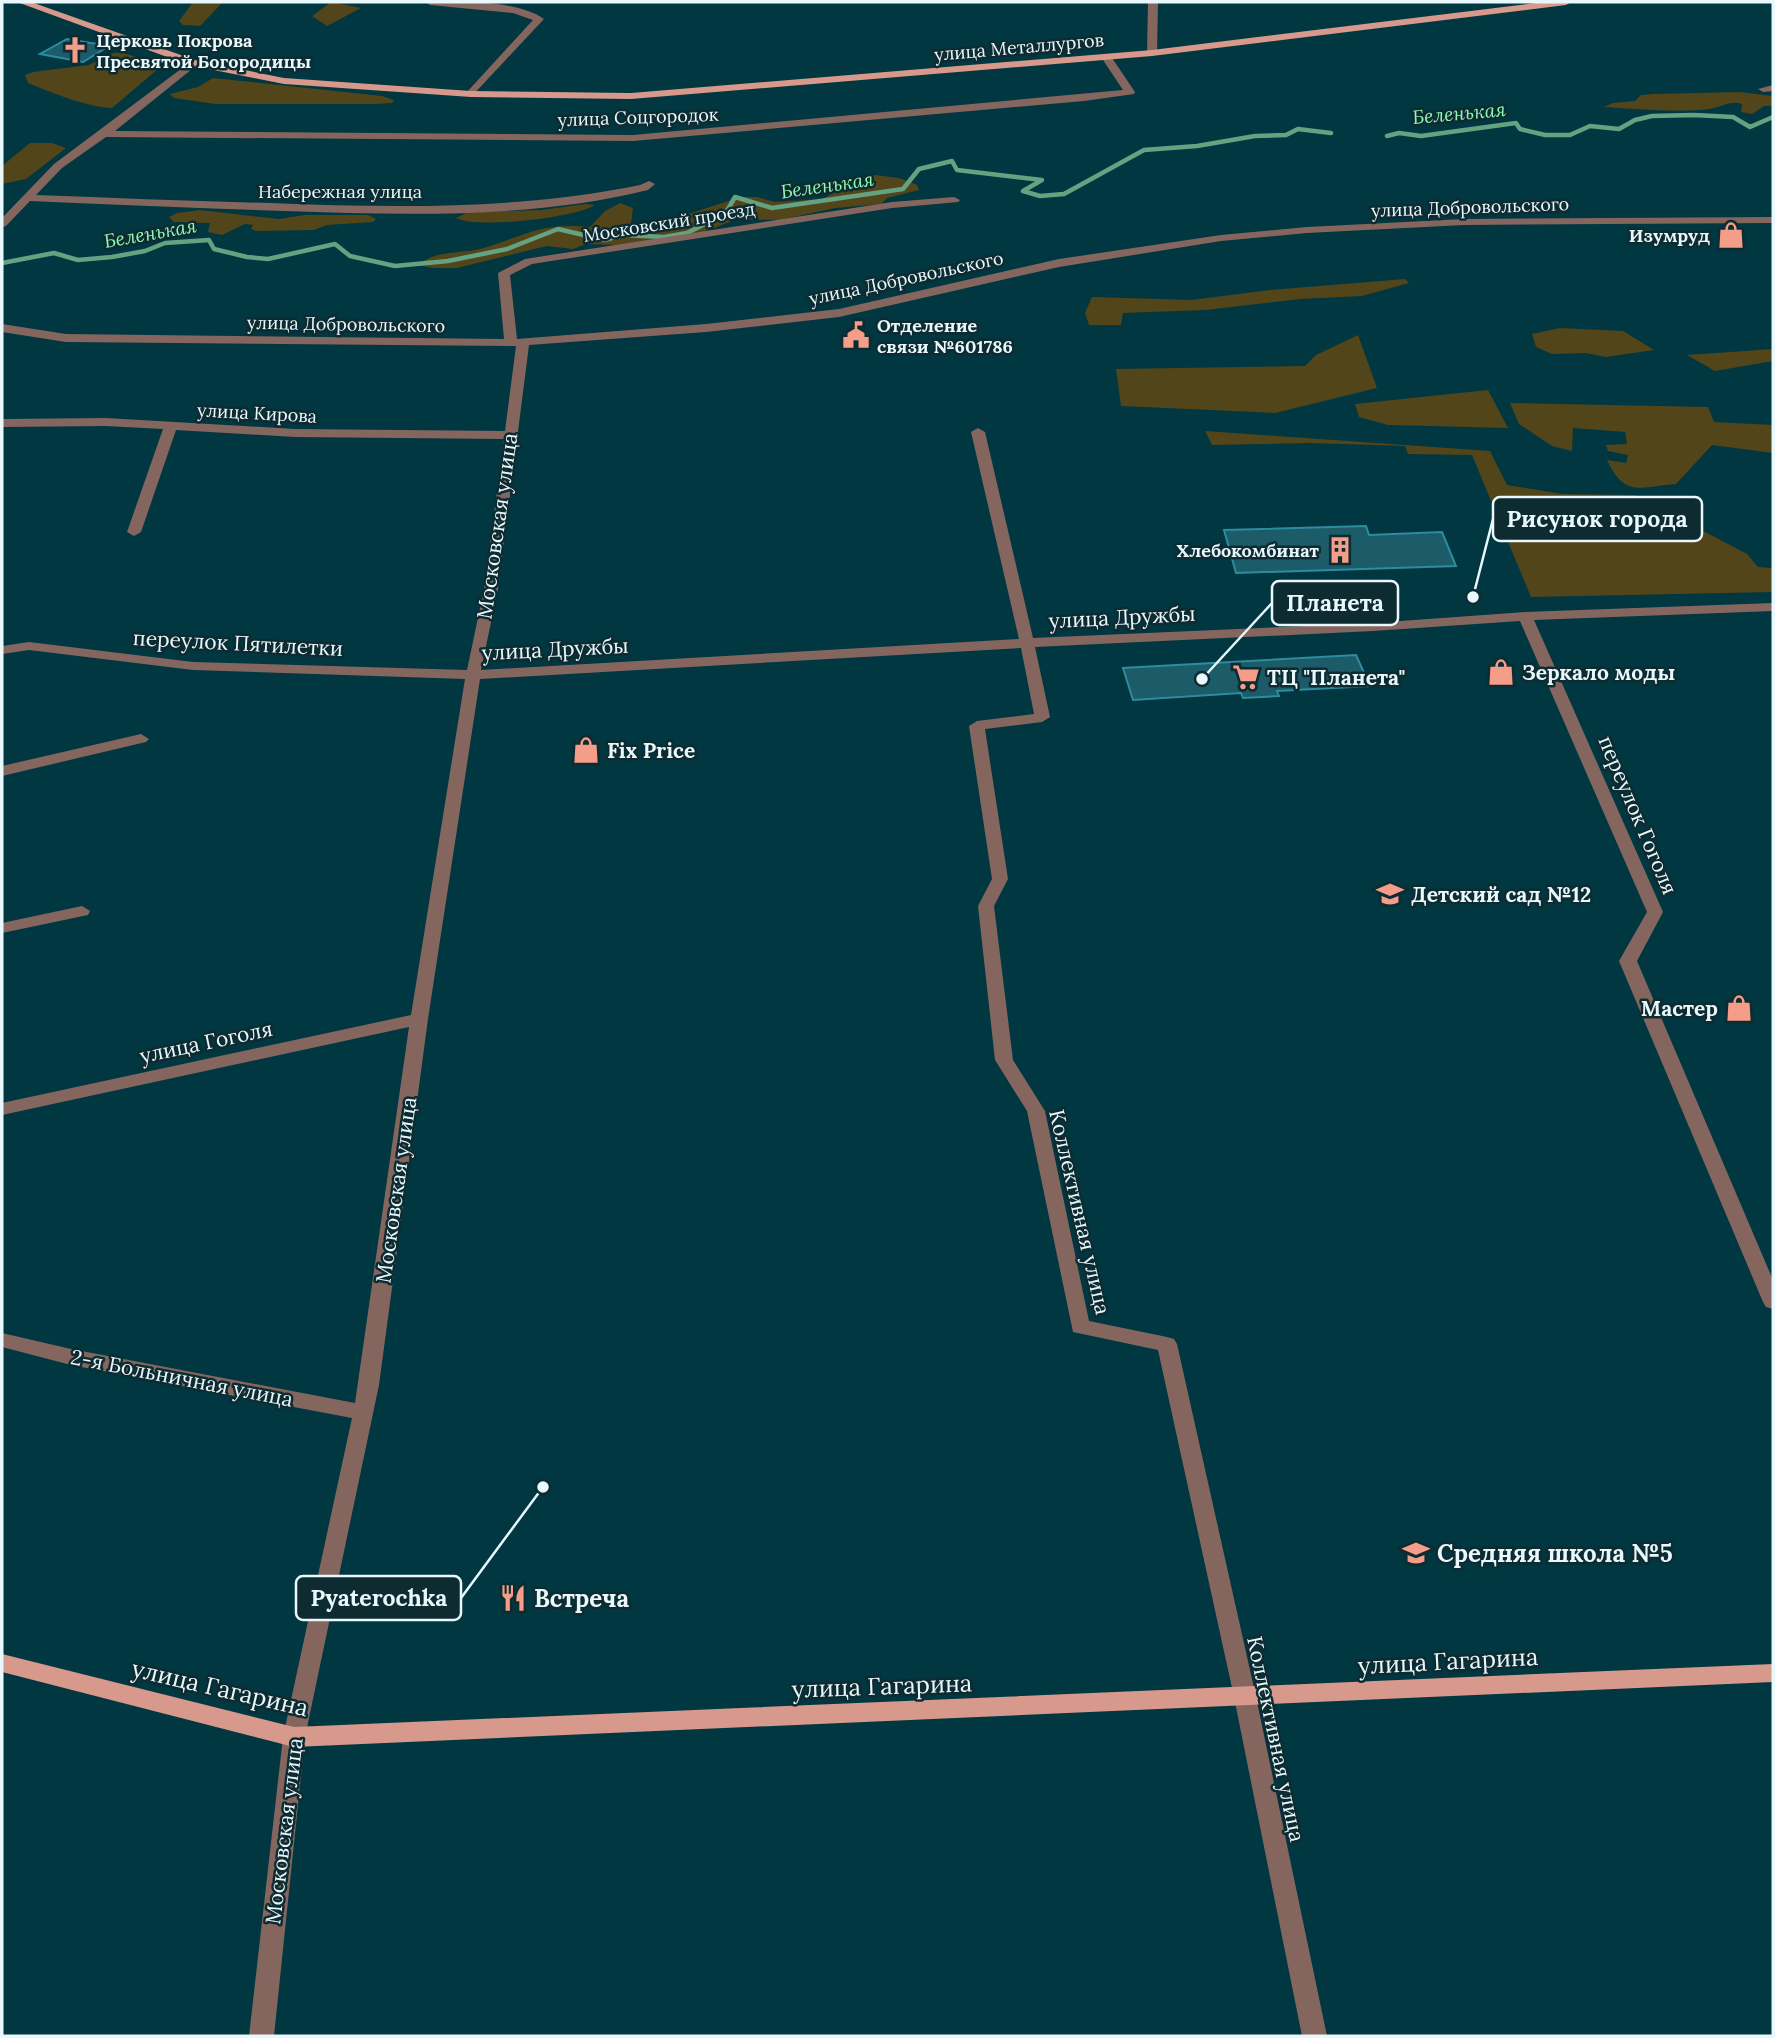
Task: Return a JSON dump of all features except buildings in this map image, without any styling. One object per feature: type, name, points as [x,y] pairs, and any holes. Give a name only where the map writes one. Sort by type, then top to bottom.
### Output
[{"type":"main road","name":"улица Металлургов","points":[[22,2],[193,63],[284,82],[471,94],[631,96],[1152,53],[1566,2]]},
{"type":"main road","name":"улица Гагарина","points":[[2,1663],[294,1737],[1773,1673]]},
{"type":"street","points":[[430,2],[515,9],[539,19],[471,94]]},
{"type":"street","points":[[1152,53],[1153,2]]},
{"type":"street","name":"улица Соцгородок","points":[[104,134],[633,138],[745,130],[1130,92],[1106,57]]},
{"type":"street","points":[[2,225],[58,166],[104,134],[193,63]]},
{"type":"street","name":"Набережная улица","points":[[27,198],[358,210],[486,208],[580,201],[645,188],[649,184]]},
{"type":"street","name":"Московский проезд","points":[[517,343],[504,273],[529,261],[892,205],[954,200]]},
{"type":"street","name":"улица Добровольского","points":[[2,328],[66,338],[517,343],[706,328],[839,313],[1059,263],[1233,237],[1464,222],[1773,220]]},
{"type":"street","name":"Московская улица","points":[[261,2036],[294,1737],[364,1413],[419,1019],[472,675],[491,589],[510,435],[517,343]]},
{"type":"street","name":"улица Кирова","points":[[2,424],[106,422],[295,433],[510,435]]},
{"type":"street","points":[[134,532],[171,426]]},
{"type":"street","name":"Коллективная улица","points":[[978,432],[1012,570],[1042,717],[977,726],[1000,879],[986,906],[1004,1060],[1036,1111],[1080,1327],[1167,1344],[1245,1697],[1314,2036]]},
{"type":"street","name":"улица Дружбы","points":[[472,675],[1026,643],[1373,627],[1525,616],[1773,607]]},
{"type":"street","name":"переулок Гоголя","points":[[1525,616],[1655,912],[1628,961],[1773,1302]]},
{"type":"street","name":"переулок Пятилетки","points":[[2,650],[29,646],[193,666],[472,675]]},
{"type":"street","points":[[2,771],[141,740]]},
{"type":"street","points":[[2,928],[82,911]]},
{"type":"street","name":"улица Гоголя","points":[[2,1109],[419,1019]]},
{"type":"street","name":"2-я Больничная улица","points":[[2,1340],[71,1357],[364,1413]]},
{"type":"shaded area","points":[[193,2],[223,2],[200,26],[183,25],[179,21]]},
{"type":"shaded area","points":[[331,2],[361,8],[327,26],[312,16]]},
{"type":"shaded area","points":[[120,52],[152,62],[158,69],[112,108],[59,95],[28,83],[25,75],[89,65]]},
{"type":"shaded area","points":[[213,78],[382,96],[394,100],[392,103],[376,104],[215,104],[174,98],[170,94],[198,87]]},
{"type":"shaded area","points":[[1740,92],[1773,96],[1773,106],[1764,106],[1752,114],[1741,112],[1742,104],[1737,103],[1684,111],[1604,107],[1613,103],[1635,101],[1641,95]]},
{"type":"shaded area","points":[[30,143],[52,143],[66,148],[26,179],[2,184],[2,166]]},
{"type":"shaded area","points":[[875,175],[899,178],[917,185],[919,190],[887,198],[881,204],[835,208],[780,220],[737,219],[701,233],[617,245],[586,244],[573,249],[547,246],[457,268],[418,265],[432,257],[480,249],[545,228],[590,227],[605,211],[620,203],[633,208],[630,232],[649,234],[668,230],[669,224],[679,217],[741,197],[757,197],[775,202],[823,199],[855,179]]},
{"type":"shaded area","points":[[595,205],[548,218],[483,222],[456,218],[468,212],[542,210]]},
{"type":"shaded area","points":[[200,210],[279,219],[305,215],[368,215],[376,219],[373,222],[327,225],[314,230],[256,231],[251,229],[253,225],[245,224],[222,235],[208,232],[210,223],[174,222],[169,217],[177,213]]},
{"type":"shaded area","points":[[1405,279],[1409,283],[1362,296],[1300,299],[1206,310],[1123,313],[1121,325],[1089,325],[1085,313],[1092,297],[1191,300],[1270,290]]},
{"type":"shaded area","points":[[1560,328],[1623,331],[1654,350],[1606,357],[1585,353],[1552,354],[1536,347],[1532,334]]},
{"type":"shaded area","points":[[1358,335],[1377,388],[1275,413],[1121,406],[1116,369],[1305,366],[1316,355]]},
{"type":"shaded area","points":[[1773,349],[1773,361],[1715,371],[1687,355]]},
{"type":"shaded area","points":[[1488,390],[1508,428],[1388,425],[1359,417],[1355,404]]},
{"type":"shaded area","points":[[1510,403],[1708,407],[1714,422],[1773,425],[1773,453],[1712,445],[1676,484],[1634,487],[1620,480],[1607,460],[1626,463],[1628,455],[1608,451],[1606,445],[1627,444],[1625,432],[1573,428],[1572,451],[1552,446],[1519,424]]},
{"type":"shaded area","points":[[1205,431],[1490,451],[1507,485],[1563,494],[1635,495],[1747,554],[1758,567],[1773,568],[1773,592],[1531,597],[1472,455],[1408,454],[1405,446],[1312,443],[1212,445]]},
{"type":"waterway","name":"Беленькая","points":[[1387,136],[1399,133],[1421,136],[1516,123],[1520,129],[1545,135],[1570,135],[1590,126],[1619,129],[1635,120],[1652,116],[1733,117],[1750,127],[1773,117]]},
{"type":"waterway","name":"Беленькая","points":[[2,263],[54,253],[78,260],[112,257],[145,251],[165,243],[209,240],[214,249],[268,259],[335,244],[350,256],[395,266],[448,261],[507,249],[558,229],[605,240],[622,235],[664,237],[687,233],[725,214],[735,197],[772,208],[903,189],[919,169],[952,161],[957,170],[1042,180],[1023,191],[1040,196],[1064,194],[1144,150],[1197,146],[1255,136],[1286,135],[1298,129],[1331,133]]},
{"type":"place","name":"Церковь Покрова Пресвятой Богородицы","points":[[75,50]]},
{"type":"place","name":"Изумруд","points":[[1731,235]]},
{"type":"place","name":"Отделение связи №601786","points":[[856,335]]},
{"type":"place","name":"Хлебокомбинат","points":[[1340,550]]},
{"type":"place","name":"Рисунок города","points":[[1473,597]]},
{"type":"place","name":"Зеркало моды","points":[[1501,672]]},
{"type":"place","name":"ТЦ \"Планета\"","points":[[1246,677]]},
{"type":"place","name":"Планета","points":[[1202,679]]},
{"type":"place","name":"Fix Price","points":[[586,750]]},
{"type":"place","name":"Детский сад №12","points":[[1390,894]]},
{"type":"place","name":"Мастер","points":[[1739,1008]]},
{"type":"place","name":"Pyaterochka","points":[[543,1487]]},
{"type":"place","name":"Средняя школа №5","points":[[1416,1553]]},
{"type":"place","name":"Встреча","points":[[513,1598]]}]
